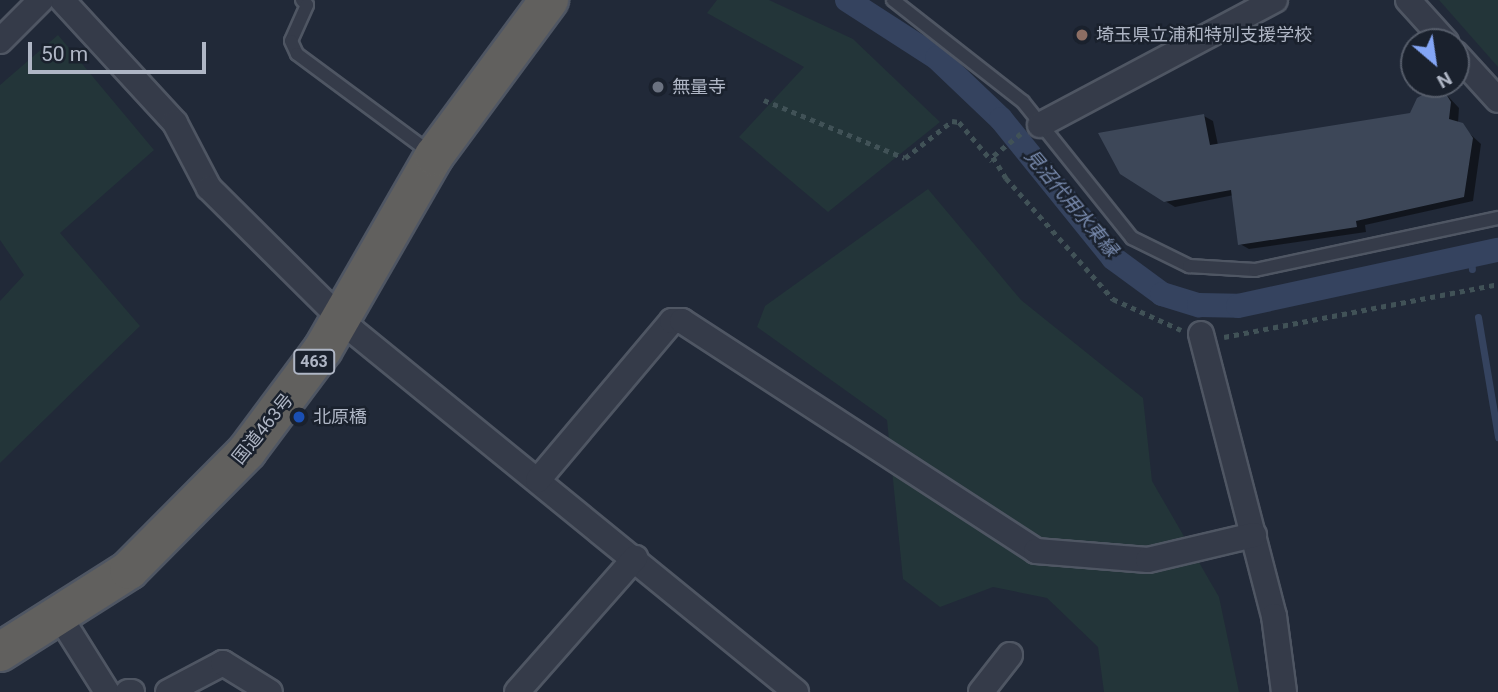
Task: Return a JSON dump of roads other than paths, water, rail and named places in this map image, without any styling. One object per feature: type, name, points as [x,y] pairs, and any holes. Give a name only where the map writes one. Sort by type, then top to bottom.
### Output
[{"type":"highway","name":"国道463号","points":[[0,652],[60,617],[128,570],[247,451],[342,320],[434,156],[549,0]]},
{"type":"street","points":[[0,41],[41,0]]},
{"type":"street","points":[[62,0],[174,123],[209,188],[342,320],[796,692]]},
{"type":"street","points":[[1035,125],[1275,0]]},
{"type":"street","points":[[1408,0],[1433,28]]},
{"type":"street","points":[[1470,69],[1498,100]]},
{"type":"street","points":[[538,480],[672,321],[682,321],[1036,551],[1148,560],[1254,535]]},
{"type":"street","points":[[1201,334],[1254,535],[1284,692]]},
{"type":"street","points":[[517,692],[635,558]]},
{"type":"street","points":[[60,617],[107,692]]},
{"type":"street","points":[[981,692],[1010,655]]},
{"type":"street","points":[[168,692],[223,663],[270,692]]},
{"type":"lane","points":[[302,0],[307,5],[291,41],[296,54],[434,156]]},
{"type":"lane","points":[[893,0],[982,68],[1132,238],[1189,266],[1255,270],[1498,218]]},
{"type":"waterway","name":"見沼代用水東縁","points":[[847,0],[937,58],[1001,119],[1113,258],[1162,294],[1199,305],[1238,306],[1498,250]]},
{"type":"waterway","points":[[1471,256],[1472,269]]},
{"type":"waterway","points":[[1478,317],[1498,437]]},
{"type":"place","name":"埼玉県立浦和特別支援学校","points":[[1082,35]]},
{"type":"place","name":"無量寺","points":[[658,87]]},
{"type":"place","name":"北原橋","points":[[299,417]]}]
